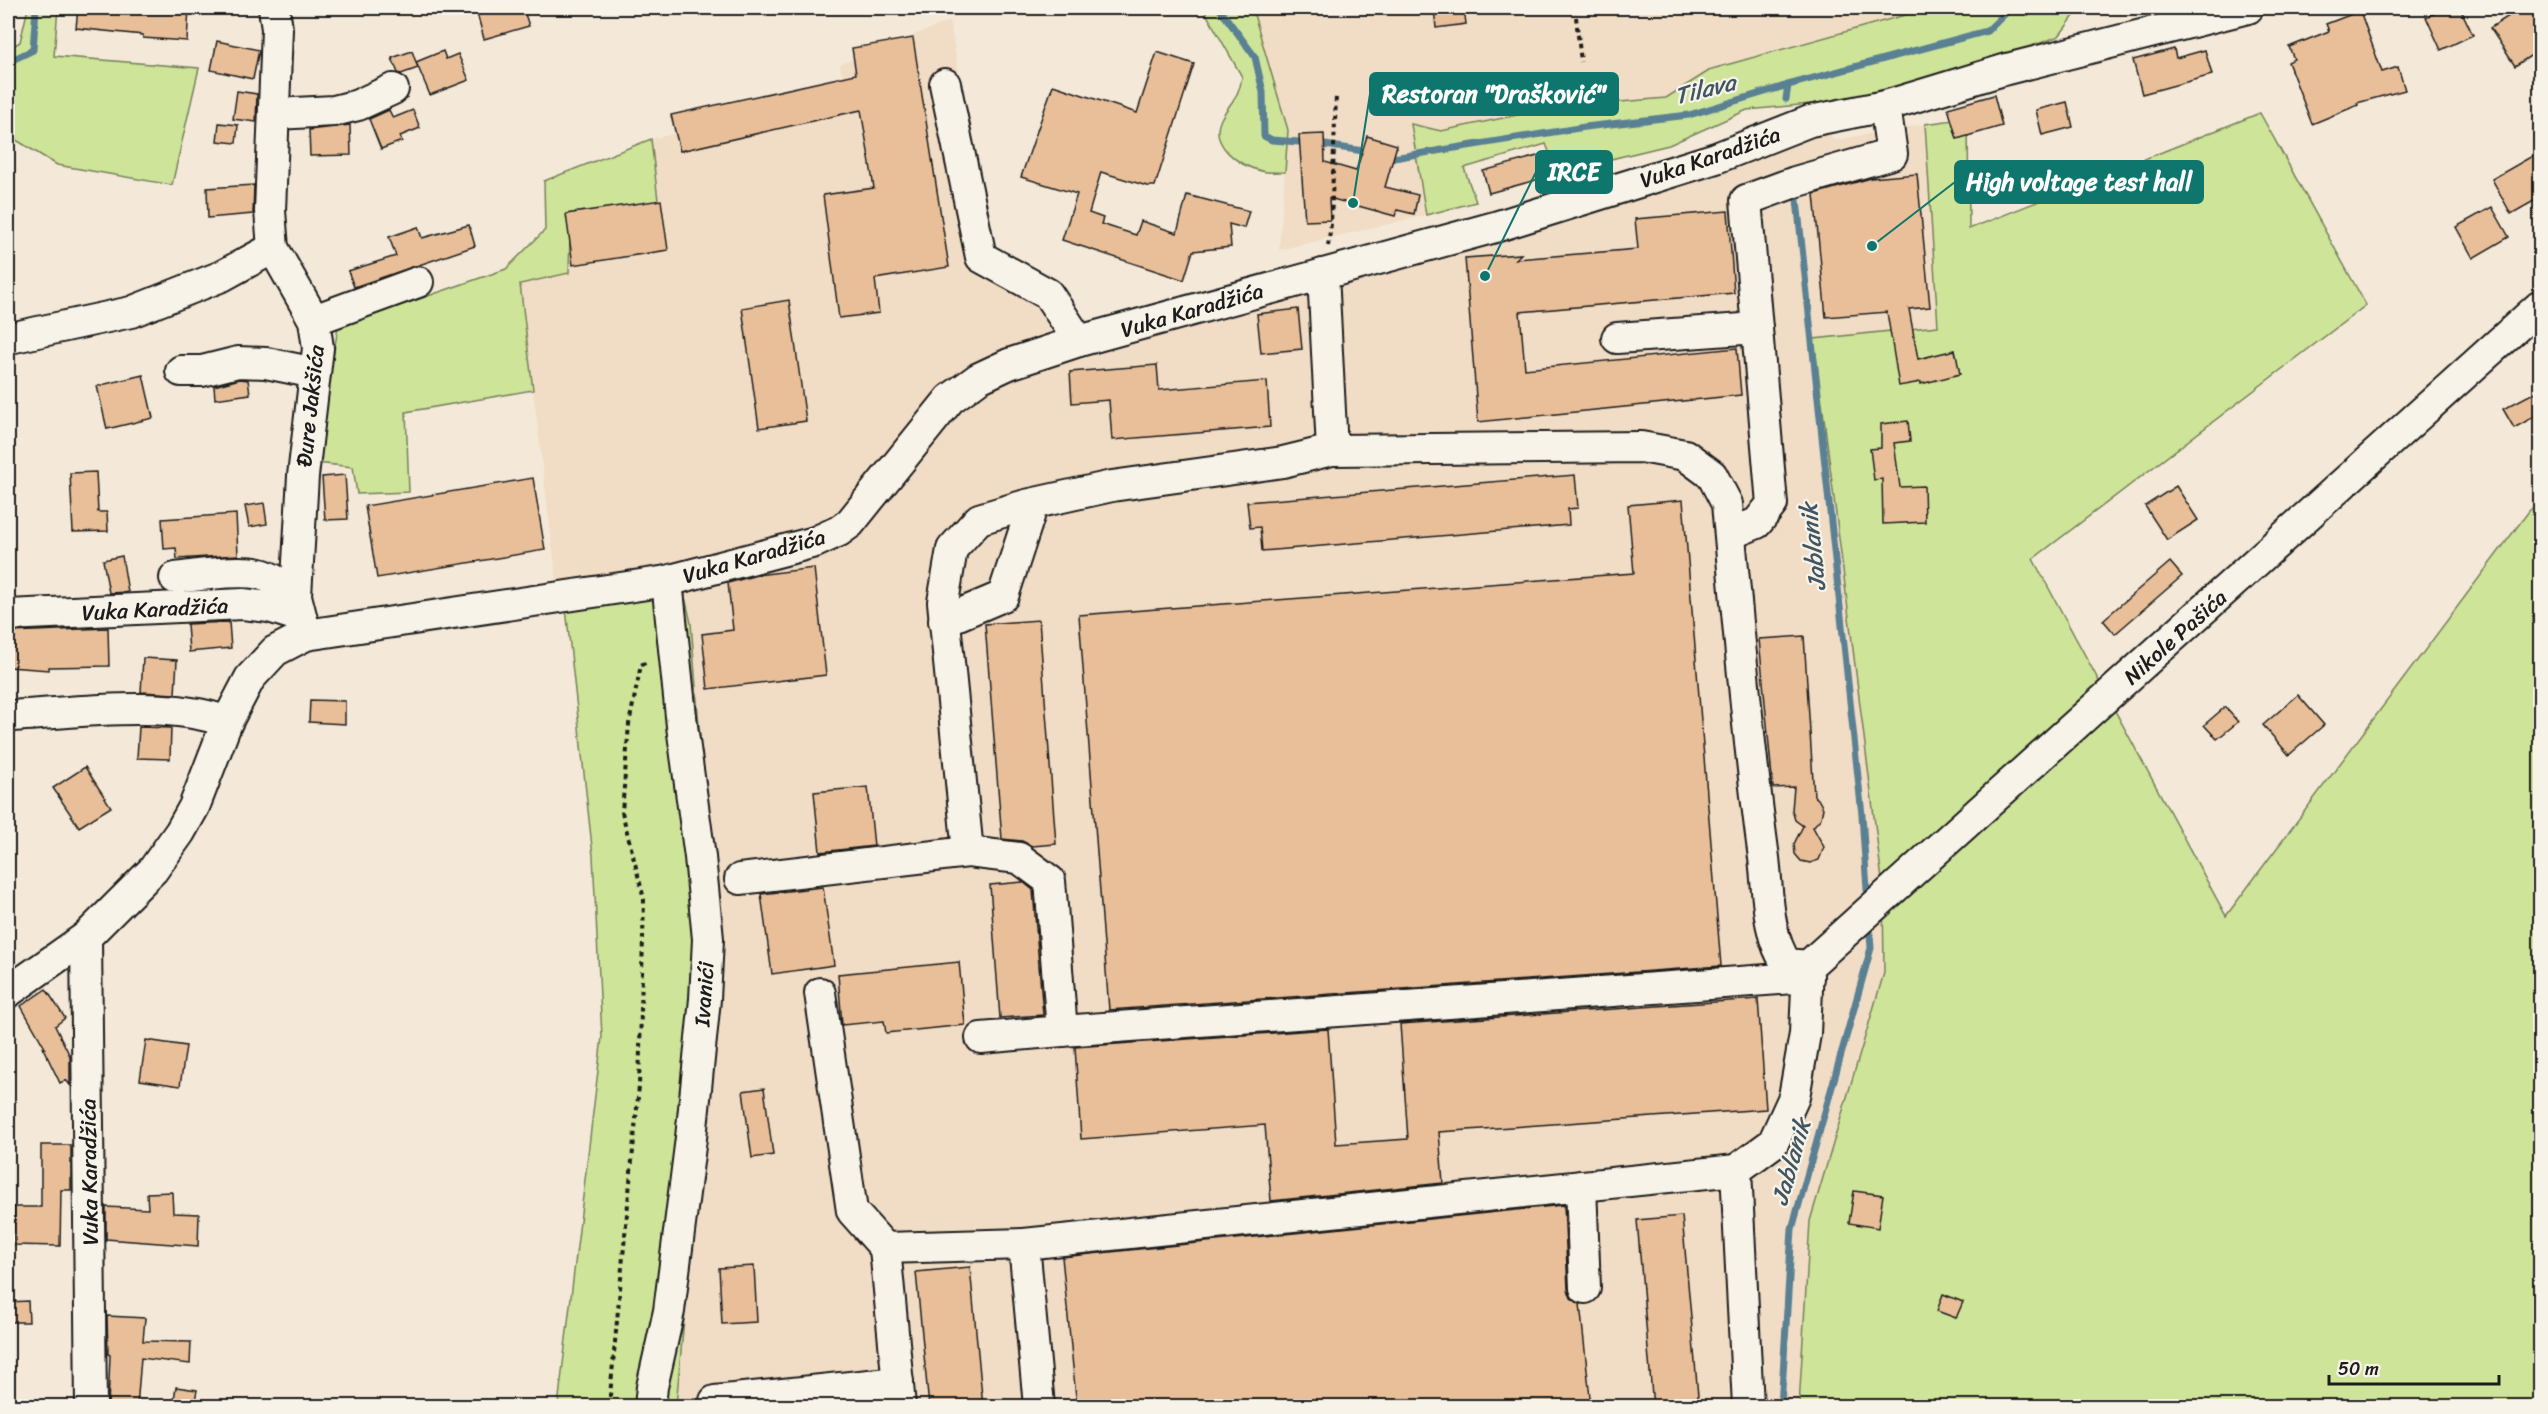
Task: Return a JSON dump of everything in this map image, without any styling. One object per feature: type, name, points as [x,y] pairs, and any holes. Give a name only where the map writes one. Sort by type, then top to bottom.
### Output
[{"type":"street","name":"Đure Jakšića","points":[[274,8],[277,29],[270,211],[273,248],[314,320],[318,348],[303,476],[301,616]]},
{"type":"street","name":"Vuka Karadžića","points":[[8,615],[243,604],[269,607],[301,616],[667,581],[815,542],[839,531],[860,511],[950,399],[994,370],[1079,341],[1517,220],[1716,158],[1810,121],[1885,106],[2007,69],[2248,8]]},
{"type":"street","points":[[945,84],[981,257],[1048,294],[1079,341]]},
{"type":"street","points":[[275,114],[334,111],[358,105],[393,89]]},
{"type":"street","points":[[1730,534],[1757,523],[1772,504],[1746,200],[1795,182],[1893,154],[1885,106]]},
{"type":"street","points":[[10,338],[131,312],[222,276],[273,248]]},
{"type":"street","points":[[1323,274],[1332,450]]},
{"type":"street","points":[[314,320],[418,282]]},
{"type":"street","name":"Nikole Pašića","points":[[1808,972],[2541,306]]},
{"type":"street","points":[[1617,338],[1757,328]]},
{"type":"street","points":[[181,372],[238,362],[266,363],[315,374]]},
{"type":"street","points":[[968,852],[943,602],[952,549],[979,519],[1112,486],[1282,462],[1332,450],[1641,447],[1685,455],[1712,475],[1727,504],[1758,816],[1773,923],[1779,953],[1787,964],[1808,972]]},
{"type":"street","points":[[945,621],[1003,596],[1033,504]]},
{"type":"street","points":[[175,578],[259,573],[272,578],[301,616]]},
{"type":"street","name":"Ivanići","points":[[650,1407],[652,1387],[669,1311],[691,1137],[705,999],[708,939],[667,581]]},
{"type":"street","name":"Vuka Karadžića","points":[[11,982],[86,937],[126,898],[166,853],[194,807],[226,722],[250,678],[275,651],[301,616]]},
{"type":"street","points":[[8,716],[173,710],[207,715],[226,722]]},
{"type":"street","points":[[740,879],[968,852],[1019,858],[1050,880],[1062,1031]]},
{"type":"street","name":"Vuka Karadžića","points":[[86,937],[91,1407]]},
{"type":"street","points":[[981,1038],[1808,972]]},
{"type":"street","points":[[885,1248],[1024,1245],[1736,1170],[1773,1143],[1794,1097],[1805,1034],[1808,972]]},
{"type":"street","points":[[715,1401],[899,1394],[885,1248],[852,1212],[820,993]]},
{"type":"street","points":[[1736,1170],[1748,1407]]},
{"type":"street","points":[[1581,1186],[1586,1288]]},
{"type":"street","points":[[1024,1245],[1039,1407]]},
{"type":"path","points":[[1575,8],[1581,62]]},
{"type":"path","points":[[1323,274],[1331,224],[1336,96]]},
{"type":"path","points":[[609,1407],[639,1086],[644,899],[622,812],[629,724],[641,665],[674,648]]},
{"type":"shaded area","points":[[1251,8],[1930,8],[1712,69],[1666,98],[1551,108],[1441,131],[1412,124],[1426,215],[1279,250],[1288,130]]},
{"type":"shaded area","points":[[950,21],[989,247],[1097,351],[1810,121],[1836,140],[1925,124],[1939,326],[1814,339],[1883,888],[1884,973],[1810,1221],[1799,1406],[676,1406],[717,957],[691,623],[679,571],[558,592],[520,284],[569,273],[570,234],[659,217],[651,139],[846,95],[840,64]]},
{"type":"green space","points":[[28,8],[58,8],[54,56],[199,68],[172,185],[57,165],[8,135],[8,49],[20,42]]},
{"type":"green space","points":[[1203,8],[1251,8],[1253,11],[1288,130],[1285,172],[1267,172],[1253,168],[1236,159],[1222,146],[1218,128],[1236,95],[1242,77]]},
{"type":"green space","points":[[1930,8],[2080,8],[2059,36],[1968,70],[1862,99],[1747,110],[1669,145],[1557,172],[1546,144],[1464,168],[1476,202],[1426,215],[1411,124],[1441,131],[1551,108],[1666,98],[1712,69]]},
{"type":"green space","points":[[2260,113],[2366,305],[2033,559],[2226,916],[2529,511],[2540,501],[2540,1406],[1799,1406],[1810,1221],[1884,973],[1883,888],[1814,339],[1938,326],[1925,124],[1968,118],[1969,229]]},
{"type":"green space","points":[[651,139],[660,218],[570,234],[569,273],[520,284],[533,390],[406,412],[409,492],[357,494],[353,467],[316,463],[338,327],[506,269],[545,230],[544,181]]},
{"type":"green space","points":[[679,571],[691,623],[717,957],[676,1406],[558,1406],[602,1037],[593,856],[564,590]]},
{"type":"building","points":[[78,8],[189,8],[187,41],[143,38],[143,35],[76,28]]},
{"type":"building","points":[[493,8],[523,8],[529,26],[484,39],[477,13]]},
{"type":"building","points":[[1434,8],[1464,8],[1466,24],[1436,28]]},
{"type":"building","points":[[2447,8],[2460,8],[2473,35],[2441,50],[2426,17]]},
{"type":"building","points":[[2521,8],[2541,8],[2541,49],[2515,66],[2490,28]]},
{"type":"building","points":[[2360,11],[2382,72],[2398,67],[2405,90],[2357,103],[2358,105],[2312,124],[2288,62],[2294,59],[2289,47],[2329,31],[2326,24]]},
{"type":"building","points":[[913,38],[949,267],[875,279],[879,313],[839,318],[823,195],[874,188],[861,110],[680,151],[671,115],[856,74],[852,48]]},
{"type":"building","points":[[217,41],[259,50],[253,79],[211,70]]},
{"type":"building","points":[[2174,49],[2176,58],[2205,50],[2212,75],[2142,94],[2133,60]]},
{"type":"building","points":[[412,51],[418,68],[398,73],[392,58]]},
{"type":"building","points":[[443,51],[446,59],[458,54],[469,80],[430,95],[416,62]]},
{"type":"building","points":[[1157,52],[1194,64],[1155,186],[1147,186],[1101,172],[1089,213],[1103,218],[1101,224],[1136,235],[1141,221],[1177,233],[1187,195],[1249,211],[1244,228],[1229,224],[1231,247],[1193,251],[1184,280],[1062,240],[1077,194],[1021,177],[1053,85],[1137,113]]},
{"type":"building","points":[[237,91],[257,94],[256,122],[233,119]]},
{"type":"building","points":[[1994,95],[2002,126],[1957,139],[1948,108]]},
{"type":"building","points":[[2067,102],[2073,127],[2042,135],[2036,110]]},
{"type":"building","points":[[389,110],[393,118],[413,110],[420,128],[400,136],[402,141],[381,149],[369,119]]},
{"type":"building","points":[[219,123],[238,125],[236,143],[217,141]]},
{"type":"building","points":[[350,125],[351,155],[310,156],[309,130]]},
{"type":"building","points":[[1324,134],[1325,162],[1356,171],[1367,136],[1397,145],[1385,187],[1418,195],[1414,214],[1397,210],[1395,216],[1329,198],[1330,220],[1305,221],[1299,135]]},
{"type":"building","points":[[1541,155],[1547,177],[1489,193],[1483,171]]},
{"type":"building","points":[[2534,155],[2541,166],[2541,197],[2511,214],[2492,179]]},
{"type":"building","points":[[1917,174],[1930,307],[1909,309],[1918,359],[1955,350],[1960,374],[1921,384],[1921,382],[1899,386],[1887,312],[1826,317],[1814,194],[1871,178]]},
{"type":"building","points":[[254,185],[253,214],[208,218],[207,188]]},
{"type":"building","points":[[661,200],[668,250],[573,265],[566,214]]},
{"type":"building","points":[[2492,207],[2509,237],[2473,258],[2456,227]]},
{"type":"building","points":[[1728,211],[1734,293],[1520,312],[1525,369],[1737,348],[1741,395],[1478,422],[1465,258],[1521,254],[1516,259],[1638,249],[1635,219]]},
{"type":"building","points":[[469,225],[475,246],[354,287],[348,271],[396,256],[389,237],[418,227],[422,238]]},
{"type":"building","points":[[789,300],[806,421],[759,428],[742,308]]},
{"type":"building","points":[[1298,309],[1302,349],[1261,353],[1257,314]]},
{"type":"building","points":[[1157,365],[1159,390],[1267,381],[1270,427],[1112,440],[1109,400],[1072,403],[1070,372]]},
{"type":"building","points":[[143,375],[153,418],[107,429],[97,386]]},
{"type":"building","points":[[240,379],[248,380],[250,394],[215,399],[214,386]]},
{"type":"building","points":[[2541,389],[2541,413],[2514,428],[2503,409]]},
{"type":"building","points":[[1908,421],[1910,441],[1894,443],[1900,487],[1924,486],[1925,522],[1883,524],[1882,479],[1874,480],[1870,449],[1881,448],[1881,424]]},
{"type":"building","points":[[96,472],[98,512],[107,512],[108,531],[73,532],[70,473]]},
{"type":"building","points":[[345,475],[348,519],[325,520],[322,477]]},
{"type":"building","points":[[1575,475],[1578,508],[1568,509],[1569,525],[1262,551],[1260,527],[1250,528],[1247,502]]},
{"type":"building","points":[[533,478],[545,550],[377,578],[365,506]]},
{"type":"building","points":[[2176,486],[2198,520],[2167,540],[2145,506]]},
{"type":"building","points":[[1683,500],[1721,966],[1109,1010],[1079,615],[1634,573],[1628,505]]},
{"type":"building","points":[[264,503],[267,524],[249,527],[245,506]]},
{"type":"building","points":[[236,514],[238,555],[177,559],[176,548],[164,549],[162,519]]},
{"type":"building","points":[[122,556],[128,592],[109,593],[103,560]]},
{"type":"building","points":[[2170,562],[2182,576],[2115,634],[2103,620]]},
{"type":"building","points":[[814,568],[826,675],[708,689],[702,634],[733,630],[728,583],[757,575]]},
{"type":"building","points":[[1039,620],[1056,844],[1032,846],[1022,841],[1002,839],[985,624]]},
{"type":"building","points":[[229,622],[231,648],[189,652],[187,624]]},
{"type":"building","points":[[108,628],[109,666],[49,667],[49,670],[9,667],[11,632]]},
{"type":"building","points":[[1804,636],[1814,796],[1823,808],[1821,818],[1813,827],[1824,847],[1819,860],[1810,863],[1801,861],[1795,854],[1794,844],[1803,826],[1795,820],[1792,810],[1794,787],[1773,788],[1759,639]]},
{"type":"building","points":[[143,658],[177,660],[175,694],[141,692]]},
{"type":"building","points":[[2298,695],[2324,725],[2289,755],[2263,725]]},
{"type":"building","points":[[310,700],[345,701],[345,724],[309,722]]},
{"type":"building","points":[[2225,707],[2238,722],[2217,739],[2204,725]]},
{"type":"building","points":[[139,727],[171,728],[170,759],[137,758]]},
{"type":"building","points":[[85,767],[111,807],[79,827],[53,788]]},
{"type":"building","points":[[868,787],[874,846],[820,852],[814,792]]},
{"type":"building","points":[[1023,882],[1033,890],[1043,1015],[1000,1018],[990,885]]},
{"type":"building","points":[[823,887],[834,965],[772,974],[761,894]]},
{"type":"building","points":[[959,962],[965,1025],[886,1033],[884,1021],[842,1025],[838,974]]},
{"type":"building","points":[[46,989],[65,1018],[55,1026],[70,1056],[70,1085],[66,1080],[60,1083],[43,1048],[45,1048],[21,1006]]},
{"type":"building","points":[[1758,999],[1766,1109],[1439,1132],[1443,1183],[1271,1201],[1265,1125],[1081,1139],[1075,1047],[1328,1029],[1336,1144],[1408,1139],[1400,1024]]},
{"type":"building","points":[[146,1040],[186,1046],[180,1086],[140,1080]]},
{"type":"building","points":[[764,1088],[773,1155],[752,1158],[743,1091]]},
{"type":"building","points":[[41,1145],[71,1145],[71,1190],[61,1190],[60,1246],[13,1245],[14,1207],[41,1207]]},
{"type":"building","points":[[1854,1191],[1883,1195],[1878,1228],[1849,1223]]},
{"type":"building","points":[[172,1192],[173,1213],[199,1214],[198,1246],[106,1239],[106,1207],[148,1209],[147,1193]]},
{"type":"building","points":[[1564,1205],[1568,1289],[1571,1298],[1580,1304],[1591,1407],[1077,1407],[1062,1257]]},
{"type":"building","points":[[1682,1216],[1699,1407],[1653,1407],[1637,1220]]},
{"type":"building","points":[[754,1266],[757,1322],[722,1324],[719,1268]]},
{"type":"building","points":[[970,1267],[983,1407],[929,1407],[916,1272]]},
{"type":"building","points":[[1943,1294],[1963,1302],[1956,1318],[1937,1311]]},
{"type":"building","points":[[28,1301],[29,1322],[8,1322],[8,1302]]},
{"type":"building","points":[[107,1316],[145,1318],[143,1341],[191,1342],[190,1364],[141,1358],[137,1407],[108,1407],[110,1355],[108,1354]]},
{"type":"building","points":[[176,1387],[197,1390],[194,1407],[173,1407]]},
{"type":"waterway","name":"Tilava","points":[[8,62],[33,50],[36,8]]},
{"type":"waterway","name":"Tilava","points":[[1219,8],[1255,57],[1263,92],[1264,136],[1272,140],[1299,142]]},
{"type":"waterway","name":"Tilava","points":[[1393,158],[1585,127],[1689,115],[1788,85],[1987,31],[2011,8]]},
{"type":"waterway","name":"Jablanik","points":[[1786,99],[1788,85]]},
{"type":"waterway","name":"Tilava","points":[[1325,145],[1363,151]]},
{"type":"waterway","name":"Jablanik","points":[[1797,200],[1862,815],[1867,890]]},
{"type":"waterway","name":"Jablanik","points":[[1781,1406],[1792,1229],[1871,948],[1870,934]]},
{"type":"place","name":"Restoran \"Drašković\"","points":[[1353,203]]},
{"type":"place","name":"High voltage test hall","points":[[1872,246]]},
{"type":"place","name":"IRCE","points":[[1485,276]]}]
